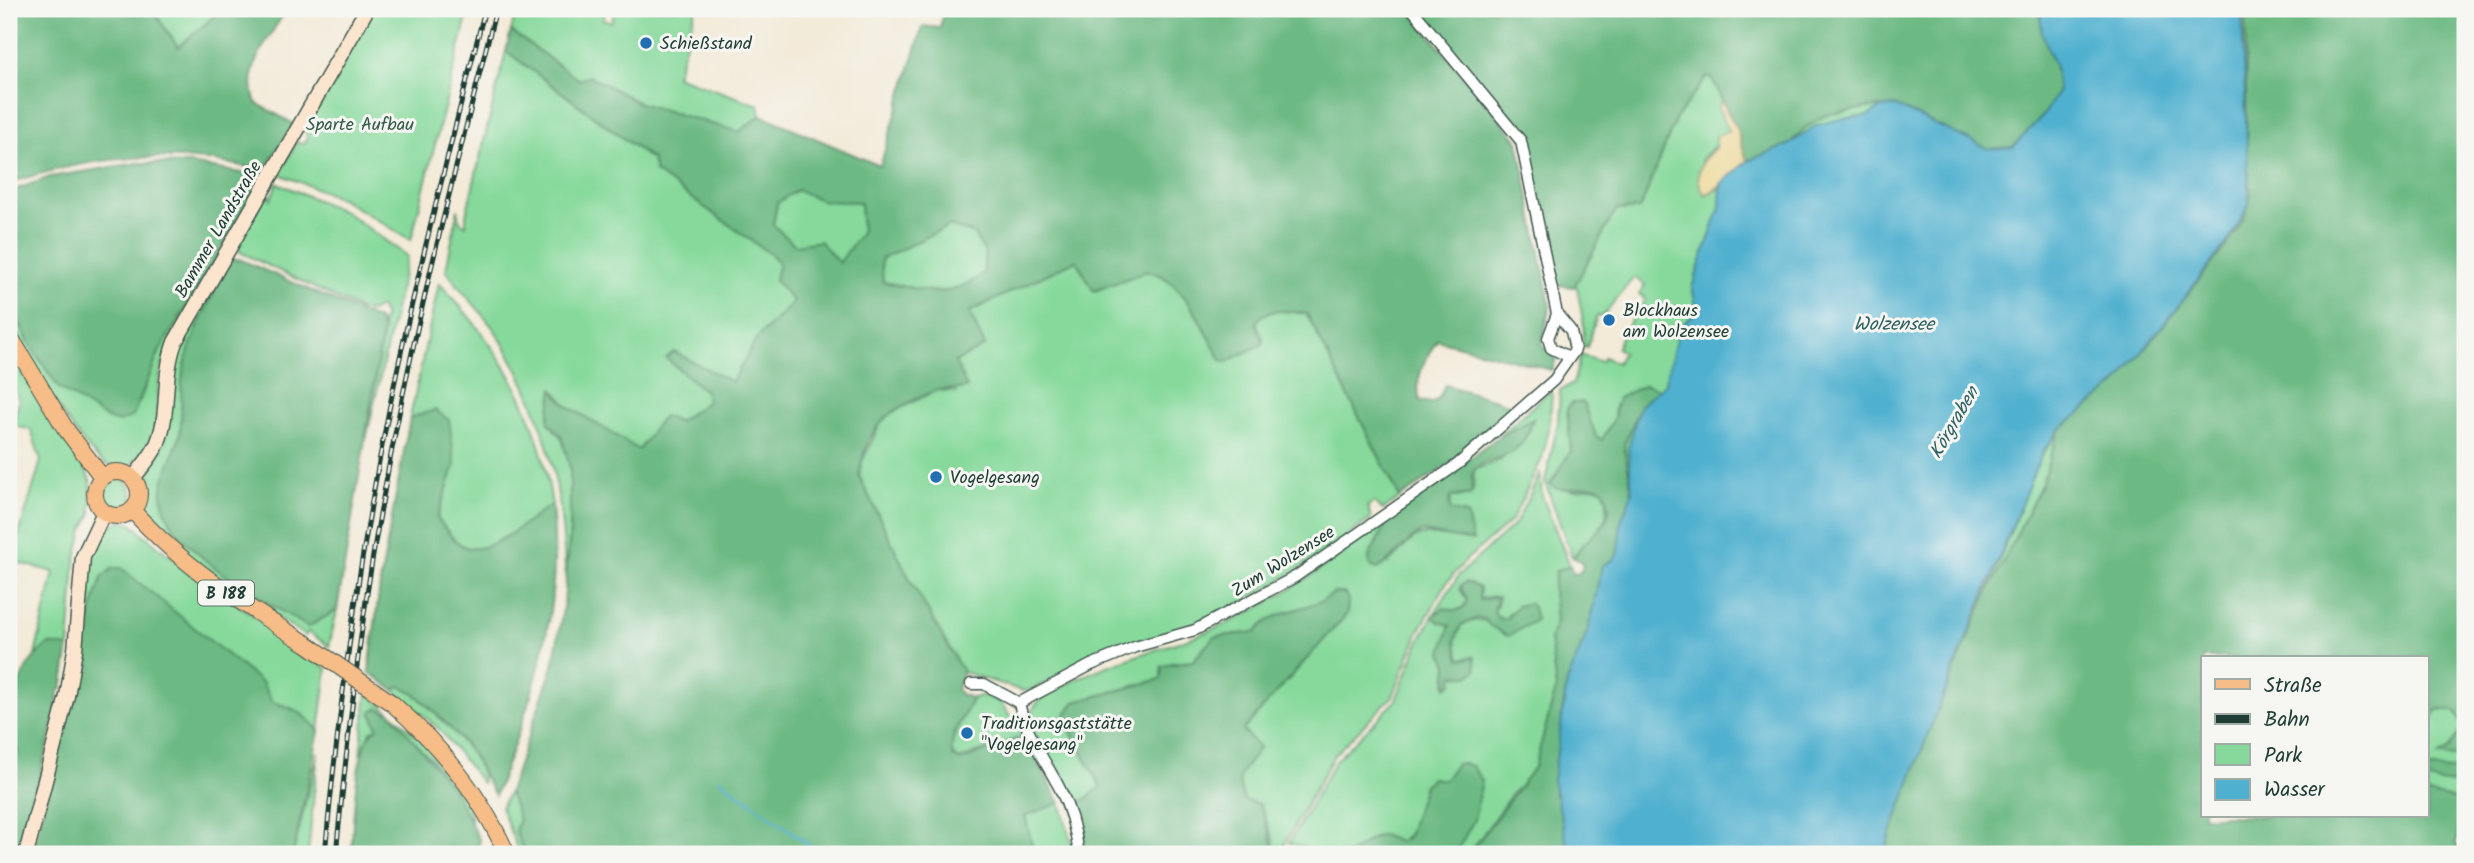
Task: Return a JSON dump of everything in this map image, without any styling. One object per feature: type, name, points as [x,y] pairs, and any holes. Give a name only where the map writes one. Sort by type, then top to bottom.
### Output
[{"type":"main road","name":"Bammer Landstraße","points":[[133,478],[159,440],[164,416],[165,373],[175,342],[367,9]]},
{"type":"main road","points":[[9,335],[65,428],[102,477]]},
{"type":"main road","points":[[118,472],[133,478],[139,495],[132,510],[118,516],[104,512],[95,499],[97,483],[102,477],[118,472]]},
{"type":"main road","name":"B 188","points":[[132,510],[177,554],[218,587],[393,704],[443,754],[478,800],[505,851]]},
{"type":"main road","points":[[26,854],[67,696],[75,650],[83,557],[104,512]]},
{"type":"street","points":[[1412,9],[1521,141],[1557,314],[1570,331],[1575,350],[1569,357],[1551,348],[1548,338],[1557,314]]},
{"type":"street","name":"Zum Wolzensee","points":[[1019,703],[1091,665],[1135,647],[1195,630],[1295,577],[1458,464],[1554,380],[1569,357]]},
{"type":"street","points":[[971,684],[984,684],[1019,703],[1024,723],[1060,789],[1076,832],[1079,854]]},
{"type":"green space","points":[[9,9],[152,9],[178,47],[223,9],[274,9],[283,15],[263,46],[254,67],[253,90],[256,103],[294,124],[263,171],[199,159],[136,158],[73,166],[9,183]]},
{"type":"green space","points":[[152,9],[223,9],[178,47]]},
{"type":"green space","name":"Sparte Aufbau","points":[[372,9],[469,9],[411,240],[340,198],[279,174],[297,142],[304,144],[308,137],[303,128]]},
{"type":"green space","points":[[517,9],[606,9],[603,19],[611,22],[616,9],[696,9],[676,76],[759,105],[761,115],[739,132],[639,103],[590,76],[579,80],[511,31]]},
{"type":"green space","points":[[944,9],[1408,9],[1518,141],[1550,305],[1542,345],[1556,358],[1552,370],[1437,340],[1419,377],[1420,401],[1432,403],[1439,398],[1445,385],[1515,406],[1456,459],[1400,498],[1307,314],[1279,311],[1260,317],[1256,323],[1263,344],[1226,362],[1221,360],[1190,305],[1168,280],[1156,273],[1144,272],[1094,291],[1076,260],[969,312],[985,346],[955,362],[967,387],[943,389],[919,397],[882,421],[867,444],[859,476],[909,578],[963,672],[957,689],[961,695],[973,698],[954,734],[953,757],[961,761],[1024,736],[1060,803],[1025,816],[1034,854],[525,854],[515,831],[519,819],[509,792],[553,666],[564,603],[570,535],[570,468],[561,435],[548,422],[553,389],[566,405],[639,450],[663,416],[678,422],[707,402],[706,392],[666,358],[674,352],[732,382],[758,337],[794,302],[775,280],[779,263],[773,256],[655,172],[652,159],[506,51],[511,31],[579,80],[590,76],[639,103],[739,132],[761,115],[880,166],[923,26],[940,28]],"holes":[[[797,190],[824,201],[860,202],[862,232],[839,263],[820,241],[795,245],[773,225],[777,203]],[[949,226],[973,233],[985,252],[984,272],[971,282],[947,291],[924,291],[883,282],[881,259]]]},
{"type":"green space","points":[[1415,9],[2040,9],[2042,32],[2055,67],[2058,91],[2046,112],[2013,147],[1989,149],[1896,106],[1826,115],[1805,128],[1788,145],[1747,161],[1738,132],[1712,78],[1707,77],[1676,118],[1640,209],[1616,210],[1574,287],[1558,285],[1553,281],[1523,138]]},
{"type":"green space","points":[[2245,9],[2465,9],[2465,757],[2439,756],[2448,750],[2464,727],[2455,711],[2440,709],[2435,712],[2428,729],[2428,656],[2201,656],[2201,818],[2428,818],[2428,794],[2465,801],[2465,827],[2455,844],[2465,850],[2465,854],[1883,854],[1932,723],[1984,601],[2041,485],[2059,430],[2117,384],[2230,241],[2245,216],[2251,193],[2247,163]]},
{"type":"green space","points":[[506,51],[652,160],[655,172],[773,256],[779,263],[775,280],[794,302],[758,337],[732,382],[666,358],[706,392],[707,402],[678,422],[663,416],[639,450],[566,405],[553,389],[553,429],[562,439],[571,475],[571,520],[565,574],[555,478],[548,448],[527,389],[496,332],[446,270],[458,209],[460,222],[466,226],[466,215]]},
{"type":"green space","points":[[1707,77],[1712,78],[1722,101],[1719,107],[1729,131],[1701,160],[1717,190],[1721,187],[1729,199],[1712,272],[1631,478],[1632,493],[1623,448],[1640,406],[1615,405],[1614,419],[1602,440],[1596,436],[1582,402],[1568,409],[1571,451],[1551,482],[1572,490],[1600,488],[1604,490],[1607,502],[1607,512],[1600,529],[1572,557],[1545,482],[1558,422],[1560,390],[1573,384],[1581,355],[1601,362],[1604,357],[1617,363],[1623,352],[1617,348],[1622,334],[1646,299],[1639,294],[1645,285],[1634,277],[1602,317],[1597,316],[1587,347],[1583,346],[1584,326],[1577,287],[1574,287],[1616,210],[1640,209],[1676,118]]},
{"type":"green space","points":[[1866,108],[1885,108],[1870,118],[1839,120],[1826,144],[1806,150],[1796,158],[1779,156],[1759,166],[1744,165],[1788,145],[1805,128],[1826,115]]},
{"type":"green space","points":[[138,163],[190,164],[253,175],[258,186],[160,350],[133,416],[120,422],[106,418],[58,387],[30,345],[9,301],[9,192],[50,177]]},
{"type":"green space","points":[[277,183],[345,212],[407,256],[366,440],[382,322],[385,317],[380,307],[371,312],[359,309],[240,252],[237,244],[267,191],[271,199]]},
{"type":"green space","points":[[797,190],[824,201],[860,202],[862,232],[839,264],[795,245],[773,225],[777,203]]},
{"type":"green space","points":[[949,226],[973,233],[985,252],[984,273],[959,288],[947,291],[924,290],[883,282],[881,259]]},
{"type":"green space","points":[[218,256],[165,356],[151,440],[130,465],[109,465],[84,443],[39,377],[10,322],[9,301],[30,345],[58,387],[111,420],[120,422],[139,402],[160,350],[212,259]]},
{"type":"green space","points":[[239,259],[378,320],[383,330],[337,610],[308,627],[244,588],[198,553],[179,534],[167,514],[162,494],[164,478],[180,433],[182,379],[190,348],[230,260]]},
{"type":"green space","points":[[230,260],[186,363],[180,435],[164,483],[170,522],[192,547],[308,627],[337,610],[329,646],[308,632],[305,636],[185,554],[151,519],[143,502],[145,477],[164,444],[178,350]]},
{"type":"green space","points":[[1076,260],[1094,291],[1144,272],[1156,273],[1168,280],[1190,305],[1221,359],[1264,340],[1256,323],[1260,317],[1279,311],[1307,314],[1400,498],[1383,510],[1374,502],[1368,506],[1371,519],[1293,573],[1230,609],[1179,631],[1116,647],[1031,690],[1023,691],[963,672],[909,578],[859,476],[861,464],[883,417],[937,390],[956,392],[955,362],[969,312]]},
{"type":"green space","points":[[439,283],[482,333],[515,384],[538,440],[552,505],[509,535],[485,547],[473,548],[459,544],[437,518],[455,465],[435,410],[410,418]]},
{"type":"green space","points":[[9,348],[37,397],[84,466],[91,482],[91,515],[83,530],[75,562],[69,647],[46,646],[34,660],[54,572],[11,561],[41,461],[31,430],[13,425],[19,401],[9,370]]},
{"type":"green space","points":[[1645,385],[1660,389],[1640,406],[1624,445],[1632,493],[1621,522],[1618,553],[1613,560],[1602,566],[1588,631],[1567,682],[1561,718],[1563,724],[1554,793],[1561,807],[1569,854],[1469,854],[1535,766],[1556,689],[1550,638],[1556,621],[1553,589],[1556,571],[1570,566],[1573,574],[1579,573],[1583,568],[1582,562],[1574,558],[1578,550],[1604,523],[1608,515],[1609,505],[1601,489],[1589,486],[1565,489],[1550,485],[1571,451],[1567,409],[1572,403],[1583,402],[1596,436],[1602,440],[1614,419],[1618,398]]},
{"type":"green space","points":[[1549,392],[1552,393],[1549,429],[1542,459],[1512,520],[1466,560],[1447,582],[1419,631],[1393,696],[1334,755],[1279,854],[1273,850],[1274,841],[1260,804],[1244,800],[1241,791],[1241,773],[1258,750],[1243,730],[1347,614],[1334,593],[1318,605],[1293,611],[1256,632],[1214,637],[1193,661],[1170,663],[1161,669],[1161,679],[1075,702],[1066,714],[1065,721],[1101,787],[1074,808],[1030,724],[1031,714],[1039,701],[1092,672],[1207,632],[1251,612],[1311,575],[1387,522],[1369,557],[1387,564],[1417,537],[1444,536],[1463,513],[1455,514],[1450,510],[1451,497],[1469,496],[1473,491],[1474,470],[1501,460],[1530,430],[1532,420],[1498,437]]},
{"type":"green space","points":[[435,410],[449,420],[455,465],[437,518],[459,544],[473,548],[497,542],[552,505],[553,583],[549,619],[533,688],[495,795],[474,757],[440,717],[407,689],[399,686],[394,690],[369,672],[381,577],[410,418]]},
{"type":"green space","points":[[1533,419],[1527,435],[1511,453],[1485,463],[1473,472],[1471,494],[1451,497],[1449,501],[1450,510],[1467,515],[1473,541],[1422,532],[1377,569],[1370,566],[1369,557],[1387,522],[1498,437]]},
{"type":"green space","points":[[2059,430],[2041,485],[1984,601],[2037,463]]},
{"type":"green space","points":[[1540,474],[1542,496],[1570,566],[1556,571],[1553,589],[1556,621],[1550,638],[1556,689],[1535,766],[1469,854],[1455,854],[1474,820],[1455,765],[1450,777],[1440,781],[1435,778],[1424,785],[1412,831],[1399,842],[1382,835],[1348,854],[1323,854],[1289,843],[1336,760],[1395,702],[1419,642],[1433,616],[1439,622],[1450,625],[1442,652],[1448,663],[1446,685],[1454,675],[1468,676],[1472,657],[1460,659],[1455,641],[1461,625],[1484,621],[1503,634],[1510,611],[1506,619],[1498,618],[1494,611],[1498,602],[1494,596],[1479,599],[1477,588],[1470,583],[1460,589],[1467,600],[1464,607],[1456,611],[1444,608],[1434,614],[1459,575],[1516,523]]},
{"type":"green space","points":[[117,479],[123,480],[131,488],[131,500],[123,508],[117,509],[111,508],[103,500],[102,494],[103,488],[111,480]]},
{"type":"green space","points":[[123,521],[130,523],[166,553],[278,633],[283,642],[307,652],[327,669],[319,731],[298,712],[272,702],[261,683],[102,577],[81,655],[89,557],[104,527]]},
{"type":"green space","points":[[113,568],[121,568],[262,683],[272,702],[298,712],[319,731],[293,854],[32,854],[93,606],[102,577]]},
{"type":"green space","points":[[1466,582],[1480,588],[1479,600],[1498,597],[1494,611],[1498,618],[1506,619],[1517,606],[1529,603],[1533,607],[1536,620],[1508,636],[1489,625],[1485,619],[1477,618],[1461,625],[1455,641],[1460,659],[1475,657],[1476,670],[1468,676],[1454,675],[1452,683],[1447,687],[1448,664],[1442,652],[1450,625],[1439,622],[1433,616],[1444,608],[1456,611],[1464,607],[1467,600],[1460,586]]},
{"type":"green space","points":[[1334,593],[1345,593],[1348,600],[1347,614],[1243,730],[1259,747],[1242,771],[1240,790],[1244,800],[1260,804],[1276,854],[1084,854],[1074,808],[1101,787],[1065,721],[1066,714],[1075,702],[1161,679],[1162,666],[1193,661],[1214,637],[1256,632],[1272,618],[1314,604]]},
{"type":"green space","points":[[49,644],[69,647],[62,689],[58,691],[56,714],[24,837],[13,854],[9,854],[9,784],[18,751],[9,741],[13,700],[30,663]]},
{"type":"green space","points":[[399,686],[407,687],[466,746],[481,772],[482,783],[438,728],[394,690]]},
{"type":"green space","points":[[367,693],[431,750],[446,768],[468,804],[471,820],[431,758],[371,712],[378,729],[371,731],[360,755]]},
{"type":"green space","points":[[983,695],[1000,702],[1024,736],[957,760],[950,749],[953,737],[973,698]]},
{"type":"green space","points":[[378,708],[391,713],[452,787],[480,841],[475,854],[351,854],[359,766],[370,735],[378,728],[371,712]]},
{"type":"green space","points":[[2440,709],[2455,711],[2464,727],[2448,750],[2439,756],[2465,757],[2465,772],[2428,769],[2428,729],[2435,712]]},
{"type":"green space","points":[[318,752],[308,854],[293,854]]},
{"type":"green space","points":[[1461,763],[1472,766],[1482,781],[1474,820],[1455,854],[1348,854],[1382,835],[1399,842],[1408,837],[1424,785],[1432,778],[1445,780],[1455,765]]},
{"type":"green space","points":[[2428,769],[2464,770],[2465,781],[2460,785],[2428,780]]},
{"type":"green space","points":[[2428,780],[2459,785],[2465,781],[2465,801],[2428,794]]},
{"type":"green space","points":[[509,792],[519,819],[515,831],[525,854],[519,854],[501,807]]},
{"type":"green space","points":[[1060,803],[1075,854],[1034,854],[1025,815]]},
{"type":"sand","points":[[1722,101],[1738,132],[1747,161],[1716,189],[1705,195],[1698,175],[1702,163],[1716,147],[1716,137],[1729,131],[1718,107]]},
{"type":"water","name":"Wolzensee","points":[[2040,9],[2242,9],[2249,205],[2229,240],[2117,384],[2059,430],[2042,453],[1932,723],[1883,854],[1569,854],[1553,780],[1567,682],[1588,631],[1602,566],[1613,560],[1618,553],[1621,522],[1632,493],[1628,448],[1640,406],[1665,384],[1679,328],[1697,311],[1692,287],[1720,207],[1721,184],[1747,161],[1788,145],[1815,126],[1840,119],[1868,116],[1881,108],[1895,106],[1989,149],[2013,147],[2046,112],[2058,91],[2055,67],[2042,32]]},
{"type":"waterway","points":[[719,779],[821,854]]},
{"type":"railway","points":[[325,854],[352,628],[379,461],[423,256],[485,9]]},
{"type":"railway","points":[[336,854],[362,631],[394,436],[435,252],[496,9]]},
{"type":"place","name":"Schießstand","points":[[646,43]]},
{"type":"place","name":"Blockhaus am Wolzensee","points":[[1609,320]]},
{"type":"place","name":"Vogelgesang","points":[[936,477]]},
{"type":"place","name":"Traditionsgaststätte \"Vogelgesang\"","points":[[967,733]]},
{"type":"water label","name":"Körgraben","points":[[1953,422]]}]
